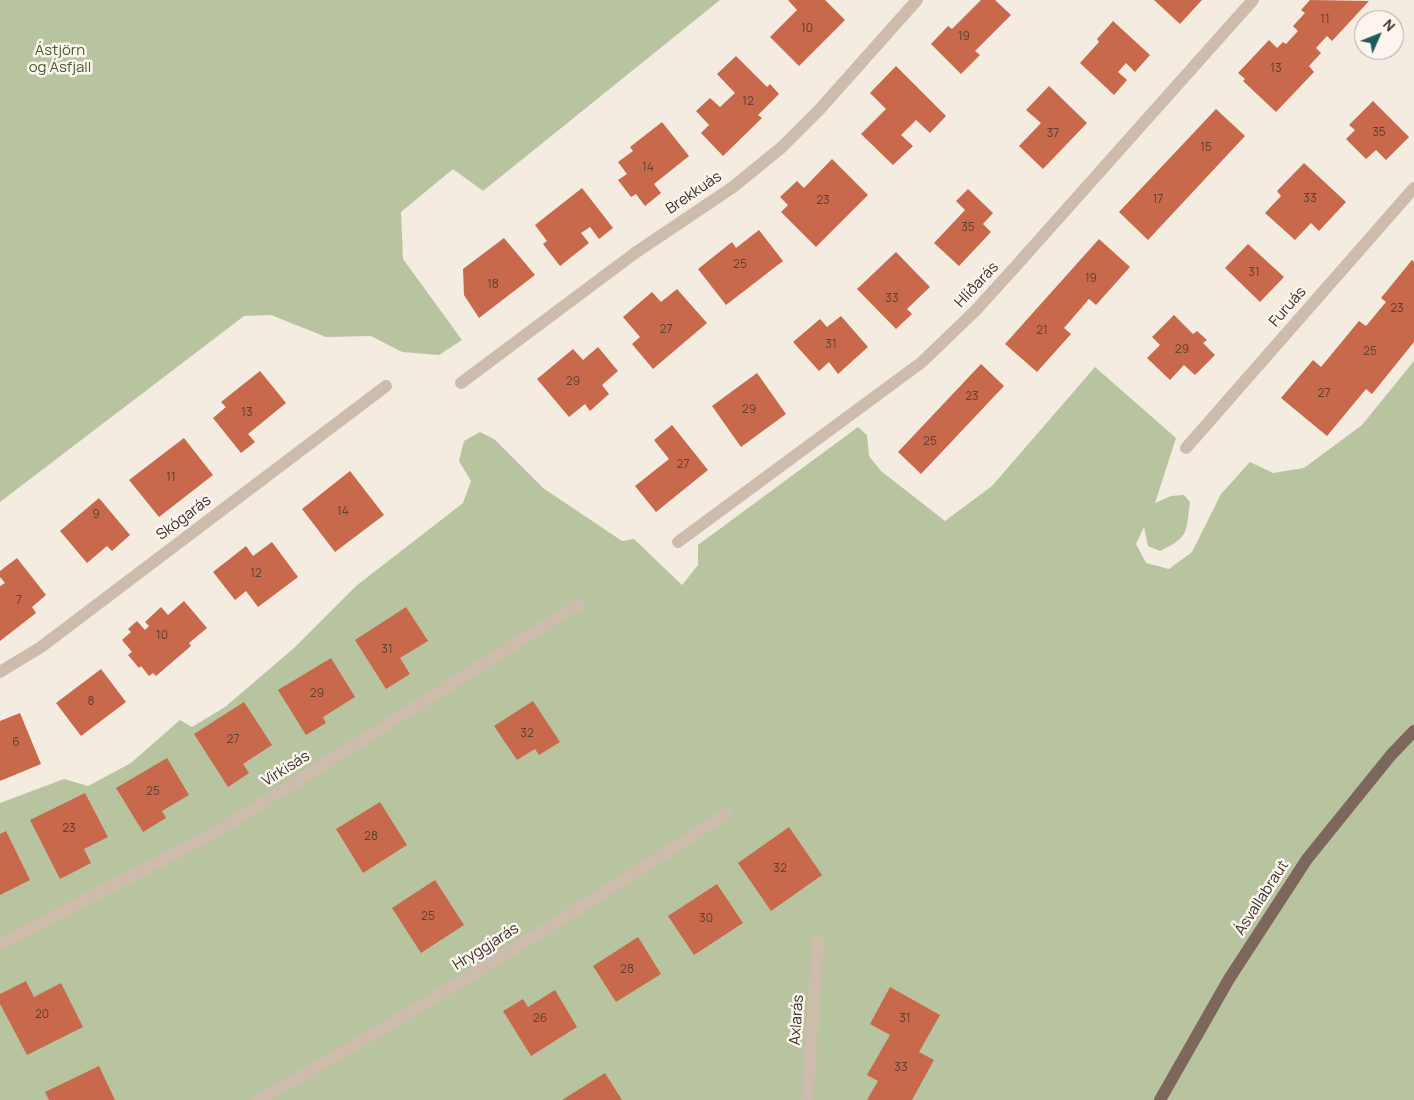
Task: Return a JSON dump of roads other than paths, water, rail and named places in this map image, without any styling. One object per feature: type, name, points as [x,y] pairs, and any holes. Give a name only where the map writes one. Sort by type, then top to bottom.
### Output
[{"type":"main road","name":"Ásvallabraut","points":[[1160,1100],[1228,979],[1307,859],[1391,755],[1414,731]]},
{"type":"street","name":"Brekkuás","points":[[461,384],[635,253],[733,186],[782,147],[820,109],[917,0]]},
{"type":"street","name":"Hlíðarás","points":[[678,542],[922,362],[949,337],[1016,268],[1253,0]]},
{"type":"street","name":"Furuás","points":[[1186,448],[1414,188]]},
{"type":"street","name":"Skógarás","points":[[0,672],[41,646],[386,386]]},
{"type":"street","name":"Virkisás","points":[[0,944],[213,834],[579,604]]},
{"type":"street","name":"Hryggjarás","points":[[258,1100],[395,1023],[726,814]]},
{"type":"street","name":"Axlarás","points":[[807,1100],[818,941]]},
{"type":"park label","name":"Ástjörn og Ásfjall","points":[[60,60]]}]
